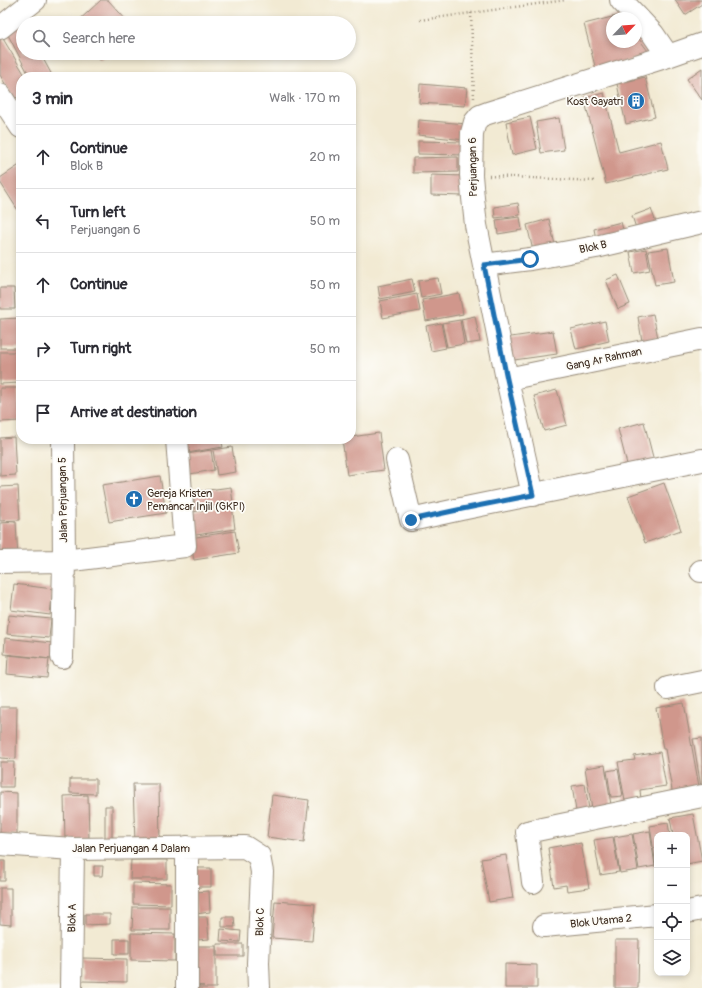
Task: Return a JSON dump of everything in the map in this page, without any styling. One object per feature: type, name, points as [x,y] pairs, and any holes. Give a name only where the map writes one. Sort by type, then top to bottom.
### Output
[{"type":"street","points":[[0,28],[35,0]]},
{"type":"street","points":[[620,0],[653,34],[668,56]]},
{"type":"street","points":[[480,116],[702,44]]},
{"type":"street","points":[[0,95],[16,119]]},
{"type":"street","name":"Perjuangan 6","points":[[480,116],[475,122],[472,133],[471,175],[476,225],[507,379],[533,495]]},
{"type":"street","name":"Blok B","points":[[484,265],[530,259],[596,247],[702,222]]},
{"type":"street","name":"Gang Ar Rahman","points":[[507,379],[702,339]]},
{"type":"street","name":"Jalan Perjuangan 5","points":[[62,657],[64,561],[63,444]]},
{"type":"street","points":[[0,562],[64,561],[185,546],[177,444]]},
{"type":"street","points":[[397,460],[411,520],[702,460]]},
{"type":"street","points":[[668,688],[702,681]]},
{"type":"street","points":[[533,882],[527,832],[702,796]]},
{"type":"street","name":"Jalan Perjuangan 4 Dalam","points":[[0,844],[73,849],[245,847],[259,856]]},
{"type":"street","points":[[187,847],[187,988]]},
{"type":"street","name":"Blok A","points":[[71,988],[73,849]]},
{"type":"street","name":"Blok C","points":[[259,856],[262,872],[258,964],[259,988]]},
{"type":"street","points":[[690,911],[702,909]]},
{"type":"street","name":"Blok Utama 2","points":[[544,926],[654,915]]},
{"type":"path","points":[[420,20],[566,0]]},
{"type":"path","points":[[471,13],[475,104],[480,116]]},
{"type":"path","points":[[471,175],[596,181]]},
{"type":"building","points":[[101,0],[108,0],[123,16],[84,16]]},
{"type":"building","points":[[675,0],[702,0],[702,4],[685,15]]},
{"type":"building","points":[[606,18],[606,48],[642,48],[642,43],[651,55],[596,70],[584,24]]},
{"type":"building","points":[[16,28],[16,50],[7,33]]},
{"type":"building","points":[[2,37],[23,72],[16,72],[16,98],[14,99],[0,75],[0,39]]},
{"type":"building","points":[[21,60],[44,60],[50,72],[27,72]]},
{"type":"building","points":[[702,68],[702,100],[687,79]]},
{"type":"building","name":"Kost Gayatri","points":[[645,77],[655,117],[626,124],[617,84]]},
{"type":"building","points":[[420,84],[467,88],[465,106],[419,103]]},
{"type":"building","points":[[604,93],[619,152],[661,141],[668,169],[606,184],[584,98]]},
{"type":"building","points":[[530,117],[537,149],[512,155],[506,122]]},
{"type":"building","points":[[559,118],[564,150],[541,153],[536,122]]},
{"type":"building","points":[[419,120],[467,124],[465,140],[418,135]]},
{"type":"building","points":[[418,141],[465,142],[464,155],[418,154]]},
{"type":"building","points":[[458,157],[458,172],[413,173],[413,158]]},
{"type":"building","points":[[16,167],[16,207],[0,182],[0,178]]},
{"type":"building","points":[[431,175],[465,176],[464,196],[431,195]]},
{"type":"building","points":[[518,203],[520,215],[495,218],[494,207]]},
{"type":"building","points":[[651,209],[657,225],[637,231],[632,216]]},
{"type":"building","points":[[520,217],[522,230],[498,234],[496,220]]},
{"type":"building","points":[[549,219],[556,249],[534,255],[527,225]]},
{"type":"building","points":[[621,222],[625,237],[597,244],[594,229]]},
{"type":"building","points":[[668,248],[674,282],[655,285],[648,251]]},
{"type":"building","points":[[646,249],[650,270],[634,273],[630,252]]},
{"type":"building","points":[[618,275],[630,304],[618,309],[606,280]]},
{"type":"building","points":[[438,278],[441,294],[421,298],[418,281]]},
{"type":"building","points":[[412,279],[415,292],[380,299],[378,286]]},
{"type":"building","points":[[0,288],[14,288],[15,309],[0,309]]},
{"type":"building","points":[[459,293],[463,314],[426,321],[422,300]]},
{"type":"building","points":[[417,294],[420,311],[383,318],[380,301]]},
{"type":"building","points":[[653,314],[658,338],[642,341],[638,317]]},
{"type":"building","points":[[475,316],[480,342],[466,344],[461,319]]},
{"type":"building","points":[[16,318],[16,348],[0,348],[0,319]]},
{"type":"building","points":[[460,320],[464,344],[447,347],[442,323]]},
{"type":"building","points":[[605,321],[609,341],[576,349],[571,329]]},
{"type":"building","points":[[441,323],[446,348],[431,351],[426,326]]},
{"type":"building","points":[[553,331],[557,354],[507,361],[504,338]]},
{"type":"building","points":[[0,352],[16,352],[16,383],[0,384]]},
{"type":"building","points":[[0,388],[16,388],[16,421],[0,422]]},
{"type":"building","points":[[557,390],[567,425],[544,431],[534,396]]},
{"type":"building","points":[[644,422],[655,465],[629,472],[618,429]]},
{"type":"building","points":[[379,433],[384,470],[347,475],[343,444],[356,444],[356,436]]},
{"type":"building","points":[[14,437],[16,475],[0,476],[0,438]]},
{"type":"building","points":[[186,444],[222,444],[223,447],[187,453]]},
{"type":"building","points":[[232,447],[236,472],[217,475],[213,450]]},
{"type":"building","points":[[211,450],[214,470],[190,474],[187,454]]},
{"type":"building","name":"Gereja Kristen Pemancar Injil (GKPI)","points":[[160,476],[166,513],[109,522],[102,485]]},
{"type":"building","points":[[664,483],[681,530],[645,543],[628,496]]},
{"type":"building","points":[[18,486],[20,520],[0,521],[0,487]]},
{"type":"building","points":[[231,487],[233,503],[195,509],[193,492]]},
{"type":"building","points":[[232,505],[235,529],[190,536],[187,513]]},
{"type":"building","points":[[16,522],[18,559],[0,560],[0,523]]},
{"type":"building","points":[[235,531],[239,553],[194,560],[190,538]]},
{"type":"building","points":[[14,584],[53,589],[50,615],[11,610]]},
{"type":"building","points":[[9,615],[51,619],[49,638],[7,634]]},
{"type":"building","points":[[5,638],[52,643],[51,659],[4,654]]},
{"type":"building","points":[[8,655],[49,659],[47,678],[7,674]]},
{"type":"building","points":[[684,703],[700,792],[673,796],[656,708]]},
{"type":"building","points":[[0,707],[17,707],[16,759],[0,758]]},
{"type":"building","points":[[702,738],[702,787],[701,787],[693,739]]},
{"type":"building","points":[[660,752],[666,786],[640,790],[641,799],[625,801],[618,762],[635,760],[634,756]]},
{"type":"building","points":[[0,762],[14,762],[13,787],[0,787]]},
{"type":"building","points":[[605,765],[612,812],[593,815],[585,768]]},
{"type":"building","points":[[618,769],[623,796],[611,797],[607,771]]},
{"type":"building","points":[[70,779],[96,779],[96,794],[70,793]]},
{"type":"building","points":[[133,784],[159,784],[160,843],[135,843]]},
{"type":"building","points":[[585,784],[590,815],[577,817],[572,786]]},
{"type":"building","points":[[0,792],[17,793],[17,835],[0,835]]},
{"type":"building","points":[[88,795],[89,840],[65,841],[64,796]]},
{"type":"building","points":[[272,795],[309,800],[304,842],[267,837]]},
{"type":"building","points":[[105,806],[112,806],[112,842],[105,843]]},
{"type":"building","points":[[693,814],[702,861],[690,863],[690,832],[672,832],[670,818]]},
{"type":"building","points":[[668,823],[670,832],[654,832],[654,853],[650,826]]},
{"type":"building","points":[[650,831],[654,866],[639,869],[633,834]]},
{"type":"building","points":[[632,834],[638,870],[620,873],[614,837]]},
{"type":"building","points":[[613,837],[619,872],[600,875],[594,840]]},
{"type":"building","points":[[581,843],[589,888],[567,891],[566,885],[554,887],[548,848]]},
{"type":"building","points":[[506,855],[513,898],[489,902],[481,859]]},
{"type":"building","points":[[131,860],[167,860],[167,879],[130,879]]},
{"type":"building","points":[[0,861],[5,861],[5,881],[0,881]]},
{"type":"building","points":[[94,866],[103,866],[102,876],[94,876]]},
{"type":"building","points":[[190,868],[211,868],[211,887],[190,887]]},
{"type":"building","points":[[133,883],[171,884],[171,905],[133,904]]},
{"type":"building","points":[[0,888],[11,888],[11,925],[0,924]]},
{"type":"building","points":[[209,891],[210,912],[196,914],[194,892]]},
{"type":"building","points":[[275,901],[315,904],[312,941],[272,938]]},
{"type":"building","points":[[133,907],[170,907],[170,930],[132,930]]},
{"type":"building","points":[[85,914],[110,914],[110,924],[85,925]]},
{"type":"building","points":[[195,917],[207,917],[209,939],[197,940]]},
{"type":"building","points":[[222,917],[234,917],[235,927],[222,927]]},
{"type":"building","points":[[221,929],[241,931],[240,942],[220,941]]},
{"type":"building","points":[[131,933],[175,934],[175,961],[131,960]]},
{"type":"building","points":[[114,939],[129,939],[129,954],[114,954]]},
{"type":"building","points":[[615,940],[639,940],[638,988],[615,988]]},
{"type":"building","points":[[217,944],[243,944],[243,956],[217,956]]},
{"type":"building","points":[[194,946],[216,946],[216,988],[193,988],[193,986],[204,986],[193,985]]},
{"type":"building","points":[[82,958],[127,959],[127,982],[82,981]]},
{"type":"building","points":[[505,964],[537,965],[537,988],[505,988]]},
{"type":"place","name":"Kost Gayatri","points":[[636,101]]},
{"type":"place","name":"Gereja Kristen Pemancar Injil (GKPI)","points":[[134,499]]},
{"type":"route","points":[[411,520],[533,495],[507,379],[484,265],[530,259]]}]
